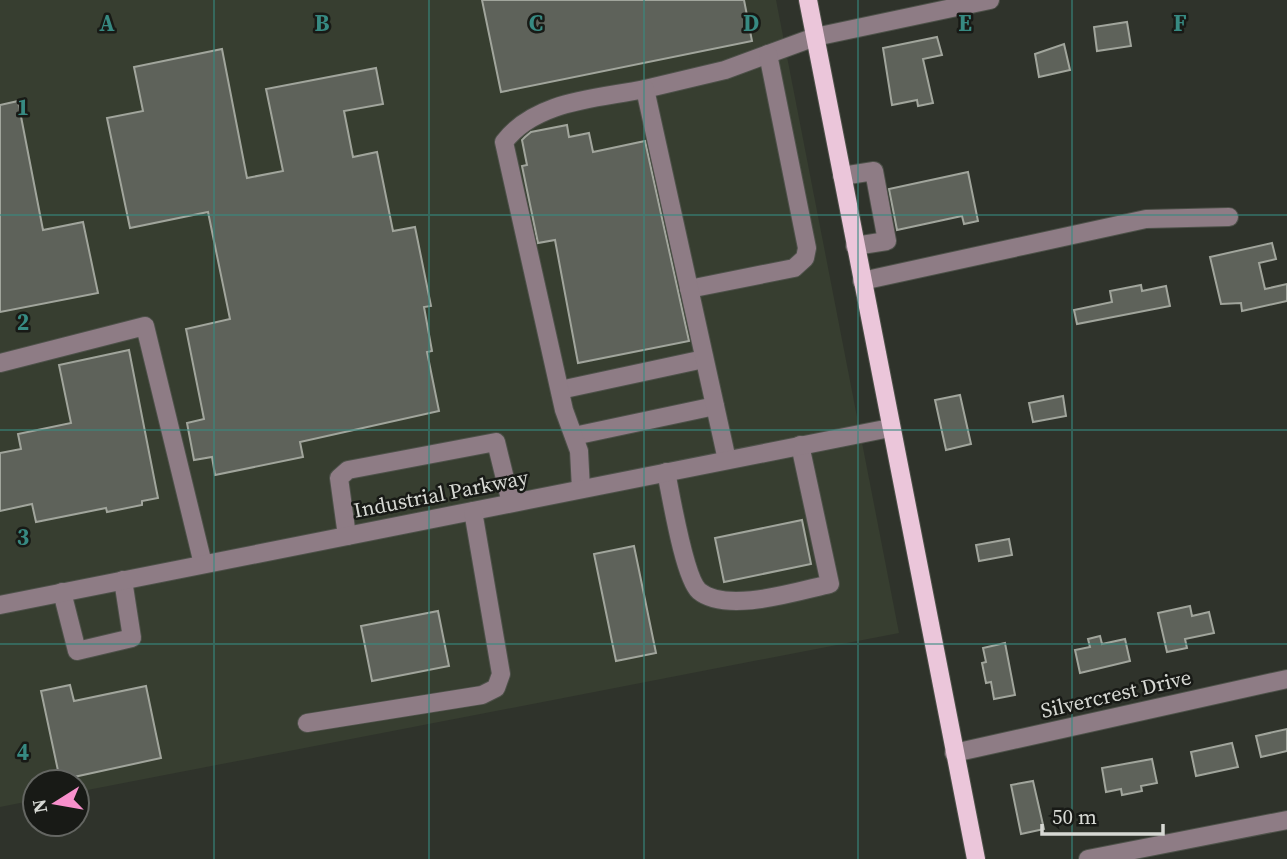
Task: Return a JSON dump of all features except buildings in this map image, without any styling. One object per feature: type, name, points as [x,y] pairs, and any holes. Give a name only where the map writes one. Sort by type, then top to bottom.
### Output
[{"type":"main road","points":[[808,0],[976,859]]},
{"type":"street","points":[[581,489],[579,451],[560,390],[505,142],[516,126],[552,108],[725,70],[815,37],[990,0]]},
{"type":"street","points":[[689,289],[794,268],[804,258],[807,248],[768,54]]},
{"type":"street","points":[[645,89],[727,460]]},
{"type":"street","points":[[842,176],[874,171],[887,241],[855,246]]},
{"type":"street","points":[[862,281],[1146,219],[1229,217]]},
{"type":"street","points":[[0,363],[145,326],[204,564]]},
{"type":"street","points":[[560,390],[705,359]]},
{"type":"street","points":[[574,436],[715,407]]},
{"type":"street","name":"Industrial Parkway","points":[[0,605],[890,428]]},
{"type":"street","points":[[347,536],[339,478],[348,470],[496,442],[511,503]]},
{"type":"street","points":[[666,472],[687,566],[698,590],[723,602],[772,597],[830,584],[800,445]]},
{"type":"street","points":[[307,723],[482,695],[496,688],[501,674],[473,511]]},
{"type":"street","points":[[62,593],[77,651],[132,638],[123,580]]},
{"type":"street","name":"Silvercrest Drive","points":[[954,753],[1287,679]]},
{"type":"street","points":[[1088,859],[1287,820]]},
{"type":"shaded area","points":[[0,0],[776,0],[899,633],[91,789],[91,768],[21,768],[21,803],[0,807]]}]
